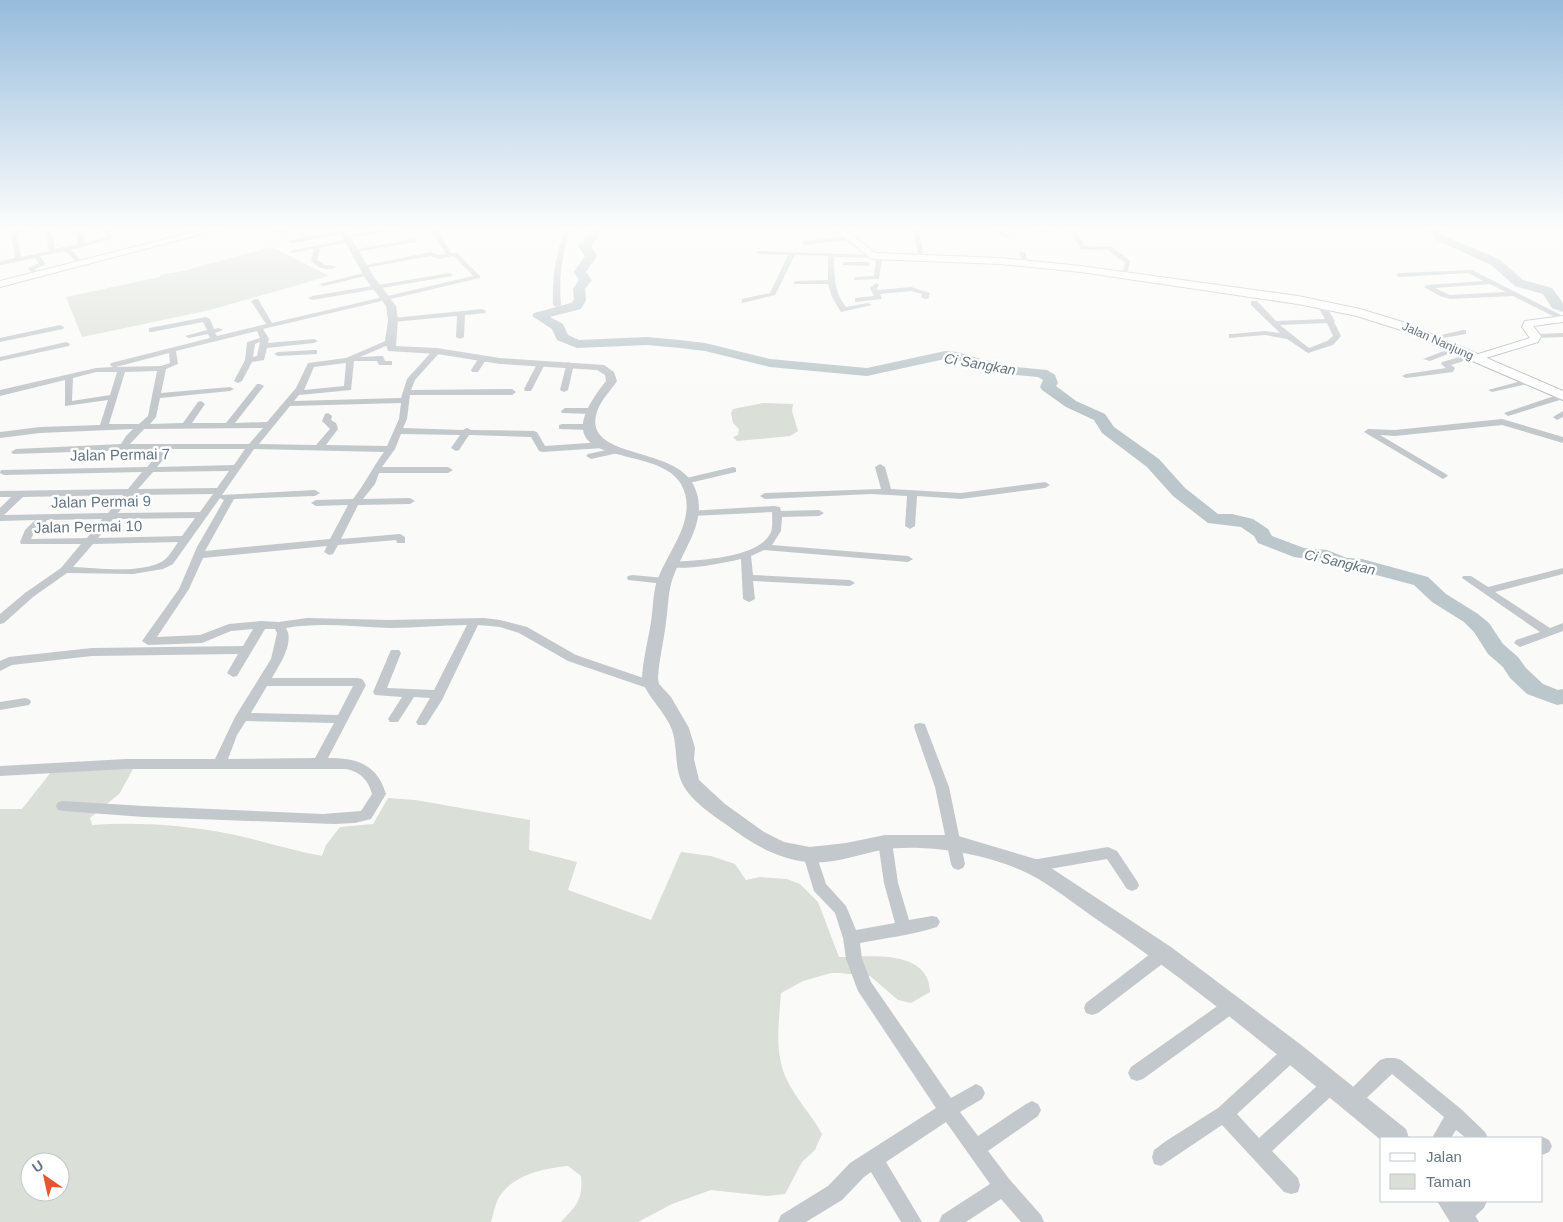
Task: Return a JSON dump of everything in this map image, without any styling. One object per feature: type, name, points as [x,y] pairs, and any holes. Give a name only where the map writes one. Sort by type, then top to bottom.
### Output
[{"type":"main road","name":"Jalan Nanjung","points":[[1192,287],[1258,299],[1321,305],[1394,322],[1563,396]]},
{"type":"main road","points":[[1473,357],[1531,342],[1536,339],[1536,336],[1527,327],[1529,323],[1563,319]]},
{"type":"street","points":[[312,298],[383,287]]},
{"type":"street","points":[[189,336],[213,335],[259,328],[437,287]]},
{"type":"street","points":[[556,287],[557,305]]},
{"type":"street","points":[[745,301],[773,294],[776,287]]},
{"type":"street","points":[[832,287],[834,298],[844,310],[868,305]]},
{"type":"street","points":[[1427,287],[1450,297],[1515,294]]},
{"type":"street","points":[[1502,287],[1563,319]]},
{"type":"street","points":[[378,288],[391,306],[393,320],[390,341],[394,349],[437,351],[479,364],[570,364],[600,367],[610,374],[612,381],[590,419],[562,427]]},
{"type":"street","points":[[837,302],[879,297],[876,289],[911,289],[927,293],[925,297]]},
{"type":"street","points":[[1258,299],[1277,301]]},
{"type":"street","points":[[1258,299],[1273,323],[1288,337],[1308,351],[1330,343],[1337,336],[1331,321],[1321,305]]},
{"type":"street","points":[[255,301],[270,325]]},
{"type":"street","points":[[393,320],[482,311]]},
{"type":"street","points":[[460,337],[461,313]]},
{"type":"street","points":[[152,330],[206,319],[213,335]]},
{"type":"street","points":[[1273,323],[1331,321]]},
{"type":"street","points":[[0,394],[172,349],[235,326]]},
{"type":"street","points":[[0,340],[60,327]]},
{"type":"street","points":[[249,360],[261,358],[264,343],[259,328]]},
{"type":"street","points":[[1432,338],[1462,332]]},
{"type":"street","points":[[1232,336],[1265,333],[1288,337]]},
{"type":"street","points":[[1536,336],[1563,335]]},
{"type":"street","points":[[65,570],[157,569],[169,562],[252,446],[297,393],[311,365],[314,352],[313,338],[264,343],[251,342],[249,360],[238,381]]},
{"type":"street","points":[[349,360],[390,341]]},
{"type":"street","points":[[0,359],[66,344]]},
{"type":"street","points":[[96,370],[162,368],[174,364],[172,349]]},
{"type":"street","points":[[1427,359],[1457,349]]},
{"type":"street","points":[[331,547],[354,504],[370,484],[375,470],[390,448],[406,408],[406,396],[417,371],[437,351]]},
{"type":"street","points":[[278,354],[314,352]]},
{"type":"street","points":[[1406,376],[1450,370],[1451,368],[1445,364],[1473,357]]},
{"type":"street","points":[[311,365],[380,358],[382,363],[389,363]]},
{"type":"street","points":[[297,393],[348,388],[349,360]]},
{"type":"street","points":[[528,388],[541,364]]},
{"type":"street","points":[[564,390],[570,364]]},
{"type":"street","points":[[124,447],[129,438],[152,417],[162,368]]},
{"type":"street","points":[[104,427],[122,369]]},
{"type":"street","points":[[69,376],[68,404],[112,397]]},
{"type":"street","points":[[1492,390],[1529,381]]},
{"type":"street","points":[[228,426],[260,386]]},
{"type":"street","points":[[155,396],[230,389]]},
{"type":"street","points":[[288,404],[406,396],[512,392]]},
{"type":"street","points":[[1508,413],[1563,396]]},
{"type":"street","points":[[186,426],[201,404]]},
{"type":"street","points":[[565,411],[590,419]]},
{"type":"street","points":[[320,446],[334,428],[333,425],[326,421],[328,416]]},
{"type":"street","points":[[590,419],[603,451]]},
{"type":"street","points":[[1443,476],[1368,432],[1395,433],[1502,422],[1563,440]]},
{"type":"street","points":[[0,435],[104,427],[271,425]]},
{"type":"street","points":[[65,448],[84,428]]},
{"type":"street","points":[[398,431],[467,431],[534,434],[542,449],[603,451],[660,462],[685,481],[691,497],[691,520],[665,581],[651,661],[651,684]]},
{"type":"street","points":[[456,448],[467,431]]},
{"type":"street","points":[[16,452],[65,448],[124,447],[320,446],[390,448]]},
{"type":"street","points":[[0,620],[29,595],[65,570],[169,447]]},
{"type":"street","points":[[880,467],[888,492]]},
{"type":"street","name":"Jalan Permai 7","points":[[4,472],[236,468]]},
{"type":"street","points":[[375,470],[448,470]]},
{"type":"street","points":[[685,481],[732,470]]},
{"type":"street","points":[[764,547],[775,534],[773,510],[765,496],[861,491],[976,495],[1005,488],[1045,485]]},
{"type":"street","points":[[0,494],[130,492],[217,494],[231,497],[316,498],[354,504],[410,500]]},
{"type":"street","name":"Jalan Permai 9","points":[[1,511],[20,494]]},
{"type":"street","points":[[910,526],[912,494]]},
{"type":"street","points":[[231,497],[199,555],[184,589],[148,641],[202,639],[224,629],[261,625],[279,626],[319,620],[389,624],[474,622],[516,627],[539,636],[572,658],[651,684],[665,701],[680,728],[686,748],[688,775],[696,790],[718,809],[769,845],[795,853],[810,855],[846,851],[885,842],[955,842],[1032,866],[1164,953],[1292,1052],[1396,1137]]},
{"type":"street","points":[[692,513],[773,510],[818,512]]},
{"type":"street","name":"Jalan Permai 9","points":[[1,511],[44,518],[202,515]]},
{"type":"street","name":"Jalan Permai 10","points":[[44,518],[29,532],[25,542],[87,543],[184,539]]},
{"type":"street","points":[[199,555],[261,548],[331,547],[400,537],[401,541]]},
{"type":"street","points":[[673,565],[746,554],[764,547],[908,558]]},
{"type":"street","points":[[746,554],[749,599]]},
{"type":"street","points":[[1486,591],[1563,570]]},
{"type":"street","points":[[632,578],[665,581]]},
{"type":"street","points":[[749,578],[850,583]]},
{"type":"street","points":[[1467,578],[1548,632]]},
{"type":"street","points":[[395,653],[378,691],[436,694],[440,692],[474,622]]},
{"type":"street","points":[[233,673],[261,625]]},
{"type":"street","points":[[219,764],[242,717],[277,659],[283,633],[279,626]]},
{"type":"street","points":[[1520,643],[1563,627]]},
{"type":"street","points":[[0,667],[9,661],[92,652],[246,650]]},
{"type":"street","points":[[263,682],[356,681],[360,685],[319,762]]},
{"type":"street","points":[[394,719],[410,694]]},
{"type":"street","points":[[422,722],[436,700],[436,694]]},
{"type":"street","points":[[0,706],[25,702]]},
{"type":"street","points":[[242,717],[343,719]]},
{"type":"street","points":[[920,726],[942,787],[955,842],[958,864]]},
{"type":"street","points":[[0,771],[126,764],[319,762],[355,764],[364,769],[379,794],[366,815],[348,820],[301,816],[134,813],[63,806]]},
{"type":"street","points":[[885,842],[891,883],[904,930]]},
{"type":"street","points":[[1032,866],[1108,853],[1112,855],[1132,886]]},
{"type":"street","points":[[810,855],[819,887],[841,910],[851,938],[854,959],[864,986],[1003,1187],[1034,1222]]},
{"type":"street","points":[[851,938],[904,930],[932,922]]},
{"type":"street","points":[[1092,1008],[1164,953]]},
{"type":"street","points":[[1137,1073],[1232,1005]]},
{"type":"street","points":[[1160,1157],[1172,1147],[1224,1114],[1292,1052]]},
{"type":"street","points":[[1352,1100],[1386,1066],[1392,1065],[1453,1112],[1455,1117],[1478,1137]]},
{"type":"street","points":[[1265,1145],[1332,1084]]},
{"type":"street","points":[[788,1222],[835,1192],[857,1170],[976,1092]]},
{"type":"street","points":[[976,1148],[1032,1110]]},
{"type":"street","points":[[1224,1114],[1291,1185]]},
{"type":"street","points":[[1442,1137],[1455,1117]]},
{"type":"street","points":[[874,1160],[912,1222]]},
{"type":"street","points":[[949,1222],[1003,1187]]},
{"type":"green space","points":[[113,287],[290,287],[210,310],[82,337],[66,297]]},
{"type":"green space","points":[[763,403],[793,404],[792,411],[798,431],[790,436],[737,441],[733,437],[738,435],[739,429],[733,423],[731,413],[733,409]]},
{"type":"green space","points":[[134,767],[120,793],[90,818],[92,825],[142,824],[209,830],[322,856],[326,845],[340,827],[373,824],[388,798],[415,800],[530,820],[529,850],[577,862],[568,890],[651,920],[681,852],[711,856],[735,864],[746,880],[760,877],[787,879],[800,884],[818,902],[839,957],[880,956],[908,962],[919,968],[927,978],[930,992],[911,1003],[898,1000],[870,976],[831,973],[803,981],[781,993],[778,1036],[782,1068],[790,1085],[822,1134],[815,1150],[802,1162],[785,1194],[767,1196],[711,1190],[672,1204],[638,1222],[561,1222],[578,1202],[581,1191],[581,1176],[568,1166],[529,1174],[511,1184],[498,1199],[491,1222],[0,1222],[0,809],[22,809],[51,772]]},
{"type":"waterway","name":"Ci Sangkan","points":[[580,287],[578,294],[580,300],[576,306],[539,316],[558,327],[562,337],[577,344],[647,341],[680,344],[705,347],[770,363],[867,372],[945,355],[957,356],[1004,370],[1042,373],[1050,378],[1051,383],[1047,387],[1071,404],[1100,417],[1108,430],[1153,463],[1179,492],[1214,519],[1232,519],[1247,523],[1262,533],[1264,539],[1301,553],[1327,556],[1343,563],[1362,565],[1421,581],[1439,598],[1471,618],[1482,628],[1495,649],[1511,662],[1518,673],[1535,689],[1557,698],[1563,696]]},
{"type":"waterway","points":[[1534,287],[1548,291],[1557,305],[1563,308]]}]
